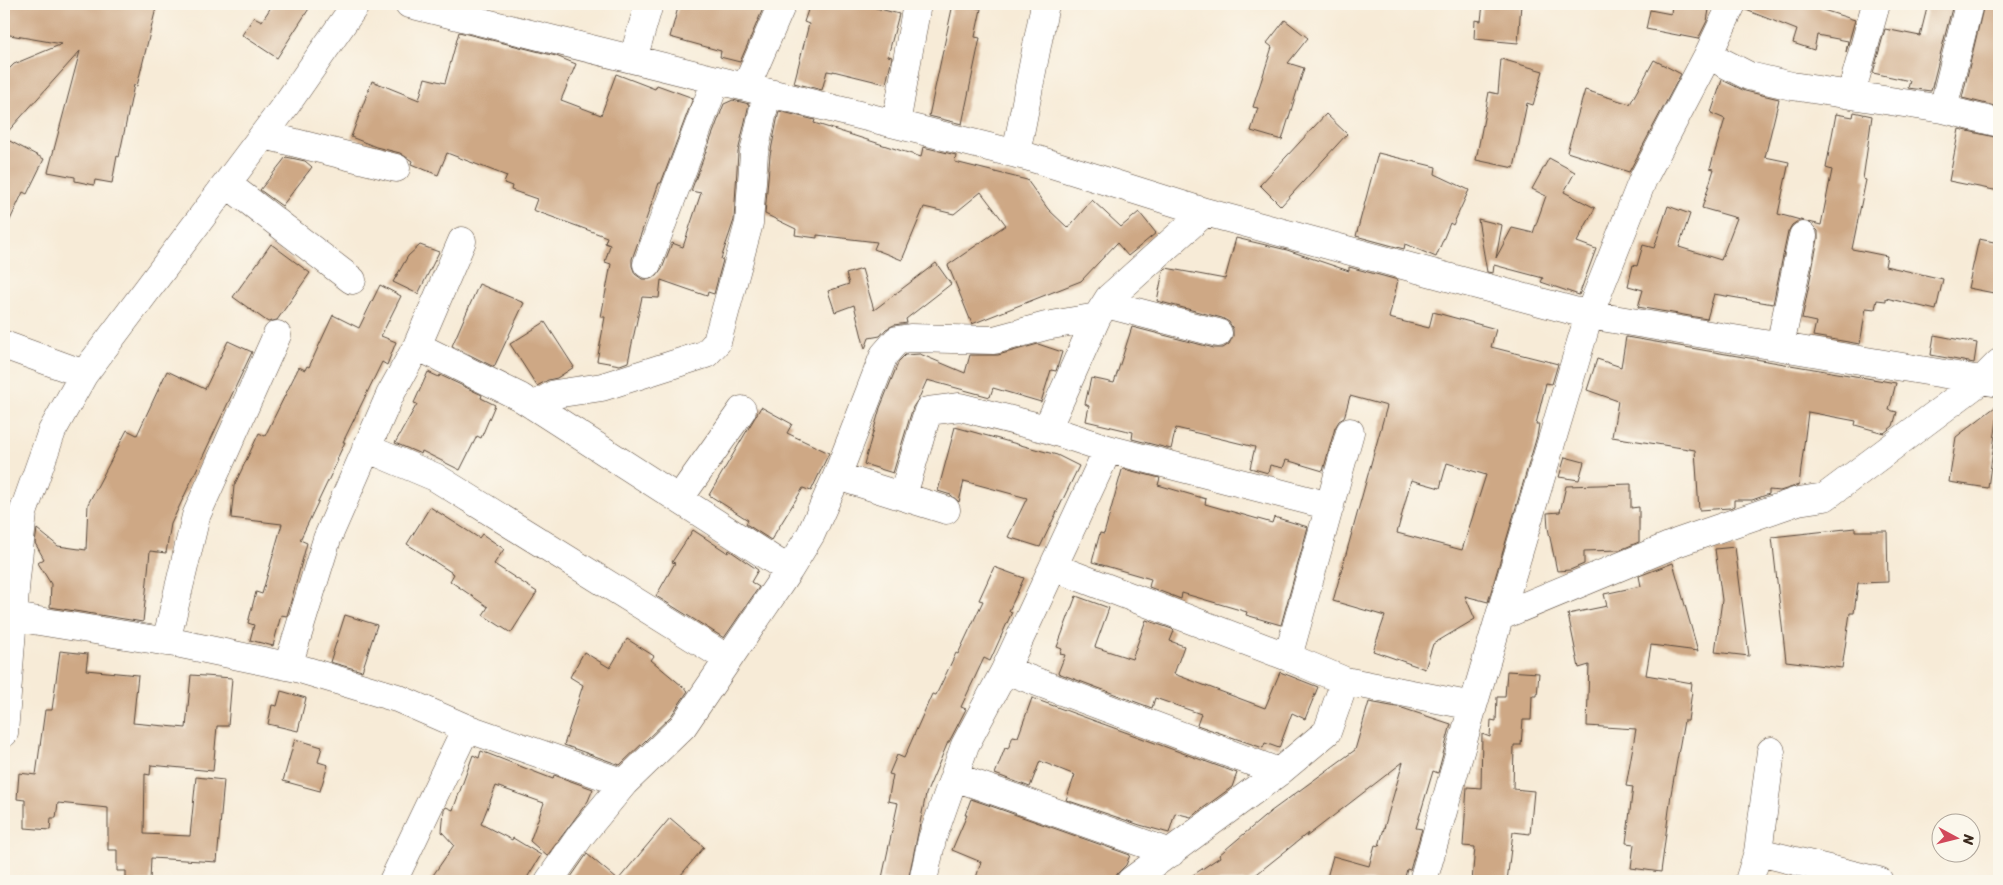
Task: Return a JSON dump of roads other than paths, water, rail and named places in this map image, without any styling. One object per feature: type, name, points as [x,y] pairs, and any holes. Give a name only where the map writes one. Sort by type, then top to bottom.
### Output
[{"type":"street","points":[[5,722],[23,513],[52,431],[84,374],[264,134],[356,4]]},
{"type":"street","points":[[409,4],[1016,154],[1206,212],[1590,315],[1780,346],[1994,375]]},
{"type":"street","points":[[633,59],[650,4]]},
{"type":"street","points":[[534,406],[556,394],[602,387],[706,354],[717,342],[749,223],[757,90],[782,4]]},
{"type":"street","points":[[896,124],[918,4]]},
{"type":"street","points":[[1016,154],[1045,4]]},
{"type":"street","points":[[1423,881],[1473,706],[1590,315],[1643,179],[1708,55],[1732,4]]},
{"type":"street","points":[[1851,94],[1876,4]]},
{"type":"street","points":[[1943,109],[1969,4]]},
{"type":"street","points":[[1708,55],[1749,76],[1792,86],[1943,109],[1999,123]]},
{"type":"street","points":[[647,264],[716,80]]},
{"type":"street","points":[[264,134],[396,168]]},
{"type":"street","points":[[227,184],[352,280]]},
{"type":"street","points":[[1047,429],[1109,298],[1206,212]]},
{"type":"street","points":[[1780,346],[1803,236]]},
{"type":"street","points":[[288,666],[327,539],[390,394],[417,346],[462,241]]},
{"type":"street","points":[[549,881],[580,835],[624,783],[683,726],[789,570],[811,534],[837,476],[884,355],[896,340],[910,338],[994,340],[1102,310],[1218,333]]},
{"type":"street","points":[[166,642],[196,516],[277,335]]},
{"type":"street","points":[[4,345],[84,374]]},
{"type":"street","points":[[417,346],[520,397],[789,570]]},
{"type":"street","points":[[1501,616],[1679,542],[1798,501],[1825,496],[1994,375]]},
{"type":"street","points":[[903,495],[928,411],[960,407],[1047,429],[1108,449],[1330,506]]},
{"type":"street","points":[[679,499],[742,410]]},
{"type":"street","points":[[1288,657],[1350,432]]},
{"type":"street","points":[[366,448],[435,477],[728,659]]},
{"type":"street","points":[[923,881],[932,839],[965,745],[1005,670],[1108,449]]},
{"type":"street","points":[[837,476],[903,495],[946,510]]},
{"type":"street","points":[[1053,567],[1288,657],[1345,681],[1473,706]]},
{"type":"street","points":[[14,616],[166,642],[288,666],[397,698],[466,728],[624,783]]},
{"type":"street","points":[[1005,670],[1279,772]]},
{"type":"street","points":[[1131,881],[1279,772],[1327,732],[1345,681]]},
{"type":"street","points":[[393,881],[466,728]]},
{"type":"street","points":[[1749,881],[1758,852],[1771,751]]},
{"type":"street","points":[[955,777],[1171,853]]},
{"type":"street","points":[[1758,852],[1834,876],[1879,881]]}]
